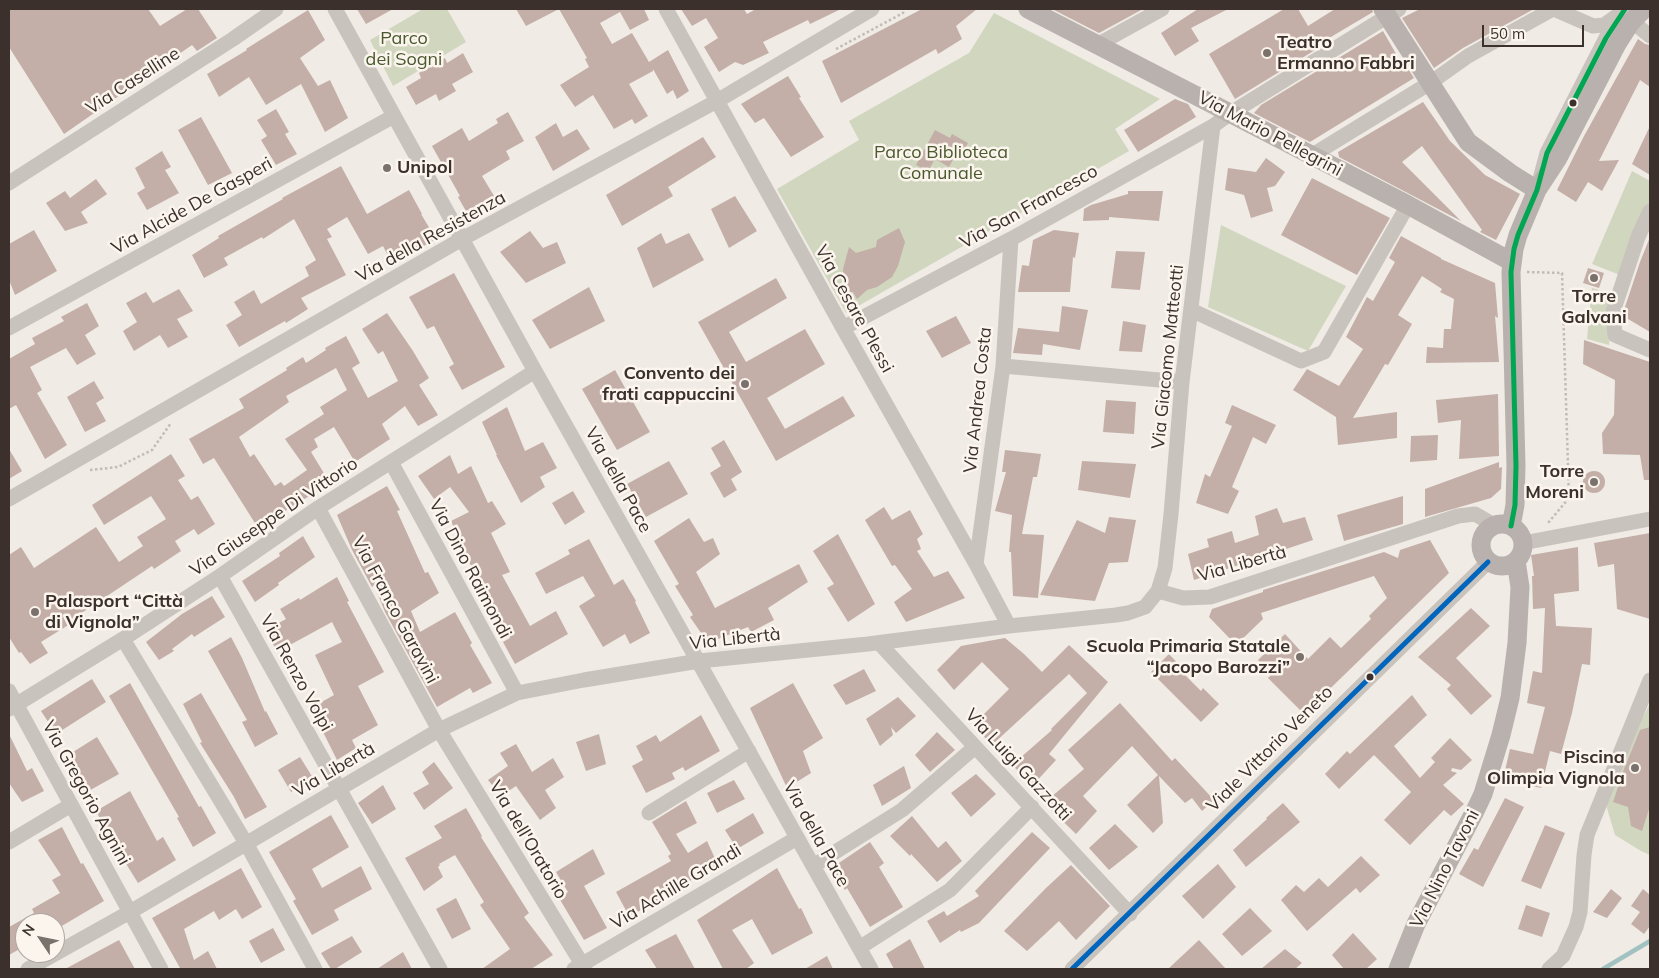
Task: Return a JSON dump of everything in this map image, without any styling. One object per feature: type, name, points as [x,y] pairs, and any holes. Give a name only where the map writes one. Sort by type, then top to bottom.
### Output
[{"type":"main road","name":"Via Mario Pellegrini","points":[[1028,9],[1408,205],[1511,267]]},
{"type":"main road","points":[[1390,11],[1430,83],[1468,142],[1537,190]]},
{"type":"main road","points":[[1503,525],[1519,533],[1523,543],[1520,556],[1516,561],[1502,566],[1488,562],[1482,553],[1480,542],[1485,532],[1503,525],[1515,505],[1516,466],[1511,267],[1518,234],[1537,190],[1558,158],[1617,44],[1628,12]]},
{"type":"main road","name":"Via Nino Tavoni","points":[[1398,969],[1416,924],[1483,794],[1501,735],[1510,698],[1517,643],[1520,587],[1516,561]]},
{"type":"street","name":"Via Caselline","points":[[9,183],[233,39],[276,9]]},
{"type":"street","name":"Via della Pace","points":[[335,9],[535,371],[870,969]]},
{"type":"street","name":"Via Cesare Plessi","points":[[666,9],[1009,626]]},
{"type":"street","name":"Via della Resistenza","points":[[9,499],[462,240],[717,101],[872,9]]},
{"type":"street","points":[[1097,45],[1162,9]]},
{"type":"street","points":[[1311,156],[1430,83],[1468,56],[1554,9],[1593,26],[1604,25],[1628,12],[1650,36]]},
{"type":"street","name":"Via San Francesco","points":[[842,328],[1011,239],[1213,126],[1390,11]]},
{"type":"street","name":"Via Alcide De Gasperi","points":[[9,328],[394,116]]},
{"type":"street","name":"Via Giacomo Matteotti","points":[[1158,591],[1165,568],[1182,382],[1213,126]]},
{"type":"street","points":[[1191,310],[1301,361],[1324,352],[1408,205]]},
{"type":"street","points":[[1650,211],[1638,237],[1613,312],[1615,336],[1650,350]]},
{"type":"street","name":"Via Andrea Costa","points":[[976,564],[1003,366],[1011,239]]},
{"type":"street","points":[[1003,366],[1182,382]]},
{"type":"street","name":"Via Giuseppe Di Vittorio","points":[[12,707],[123,639],[220,576],[318,508],[535,371]]},
{"type":"street","name":"Via Dino Raimondi","points":[[391,462],[516,693]]},
{"type":"street","name":"Via Franco Garavini","points":[[318,508],[439,730]]},
{"type":"street","name":"Via Libertà","points":[[30,969],[439,730],[516,693],[699,661],[879,643],[1128,613],[1145,607],[1158,591],[1183,598],[1210,597],[1458,516],[1475,514],[1503,525]]},
{"type":"street","points":[[1523,543],[1650,518]]},
{"type":"street","name":"Viale Vittorio Veneto","points":[[1078,967],[1488,562]]},
{"type":"street","name":"Via Renzo Volpi","points":[[220,576],[440,969]]},
{"type":"street","points":[[123,639],[246,844],[315,969]]},
{"type":"street","name":"Via Luigi Gazzotti","points":[[879,643],[1130,914]]},
{"type":"street","points":[[1549,969],[1562,956],[1576,928],[1580,912],[1587,835],[1650,680]]},
{"type":"street","name":"Via Gregorio Agnini","points":[[9,691],[12,707],[70,805],[161,969]]},
{"type":"street","name":"Via dell'Oratorio","points":[[439,730],[580,968]]},
{"type":"street","points":[[813,866],[902,810],[975,747]]},
{"type":"street","points":[[649,813],[749,751]]},
{"type":"street","points":[[9,842],[70,805]]},
{"type":"street","points":[[859,948],[950,890],[1032,807]]},
{"type":"street","name":"Via Achille Grandi","points":[[580,968],[797,838]]},
{"type":"path","points":[[1511,267],[1562,273],[1569,498],[1545,526],[1546,539]]},
{"type":"green space","name":"Parco dei Sogni","points":[[423,9],[447,9],[466,42],[393,86],[370,40]]},
{"type":"green space","name":"Parco Biblioteca Comunale","points":[[994,13],[1160,99],[1115,129],[1129,151],[846,313],[777,189],[859,140],[849,121],[969,53]]},
{"type":"green space","points":[[1632,171],[1650,181],[1650,201],[1620,275],[1592,264]]},
{"type":"green space","points":[[1221,225],[1346,286],[1308,351],[1208,307]]},
{"type":"green space","points":[[1592,288],[1613,294],[1609,345],[1587,339]]},
{"type":"green space","name":"Piscina Olimpia Vignola","points":[[1650,704],[1650,855],[1615,835],[1606,805],[1635,731]]},
{"type":"building","points":[[9,9],[148,9],[160,26],[187,9],[198,9],[217,38],[197,51],[192,45],[64,134],[9,47]]},
{"type":"building","points":[[357,9],[393,9],[366,24]]},
{"type":"building","points":[[516,9],[559,9],[526,26]]},
{"type":"building","points":[[559,9],[644,9],[649,20],[630,30],[620,12],[600,23],[612,44],[632,33],[649,62],[668,50],[689,91],[677,99],[673,90],[667,94],[653,69],[653,71],[629,84],[648,116],[635,124],[632,119],[614,129],[593,95],[575,107],[560,85],[589,67],[585,59],[587,58]]},
{"type":"building","points":[[681,9],[744,9],[747,14],[756,9],[841,9],[810,24],[808,20],[763,42],[769,53],[743,65],[735,62],[719,72],[704,47],[718,38],[706,18],[692,26]]},
{"type":"building","points":[[922,9],[977,9],[956,26],[962,39],[938,54],[936,49],[841,103],[822,61]]},
{"type":"building","points":[[1052,9],[1143,9],[1099,33]]},
{"type":"building","points":[[1198,9],[1228,9],[1191,28],[1199,41],[1175,56],[1161,33]]},
{"type":"building","name":"Teatro Ermanno Fabbri","points":[[1284,9],[1298,9],[1308,26],[1335,9],[1372,9],[1373,12],[1319,44],[1320,47],[1235,99],[1209,54]]},
{"type":"building","points":[[1420,9],[1534,9],[1463,48],[1434,68],[1402,18]]},
{"type":"building","points":[[308,10],[325,40],[300,58],[318,86],[330,80],[348,118],[325,132],[301,84],[266,105],[249,77],[219,97],[207,74]]},
{"type":"building","points":[[1383,31],[1403,66],[1405,64],[1414,78],[1310,142],[1254,113],[1261,105]]},
{"type":"building","points":[[1638,39],[1650,45],[1650,87],[1640,80],[1599,161],[1619,160],[1602,191],[1588,182],[1576,202],[1557,190],[1584,136]]},
{"type":"building","points":[[463,53],[473,72],[452,84],[456,91],[439,101],[436,94],[416,105],[406,87],[421,78],[419,73],[425,69],[445,58],[447,63]]},
{"type":"building","points":[[788,76],[801,97],[799,98],[824,137],[791,157],[764,118],[755,123],[741,104]]},
{"type":"building","points":[[1175,99],[1188,104],[1196,117],[1138,152],[1124,130]]},
{"type":"building","points":[[1423,102],[1450,141],[1485,175],[1520,194],[1496,240],[1480,232],[1482,230],[1422,146],[1402,162],[1461,221],[1339,157],[1338,152]]},
{"type":"building","points":[[276,109],[289,132],[285,134],[297,154],[276,165],[261,140],[267,136],[257,120]]},
{"type":"building","points":[[508,112],[524,141],[506,151],[510,159],[482,176],[499,204],[471,220],[432,146],[462,128],[469,141],[498,123],[496,119]]},
{"type":"building","points":[[201,117],[232,173],[208,185],[178,130]]},
{"type":"building","points":[[556,123],[563,137],[577,129],[590,149],[553,171],[535,137]]},
{"type":"building","points":[[1650,126],[1650,175],[1632,164]]},
{"type":"building","points":[[935,130],[950,138],[952,134],[968,143],[961,156],[956,154],[949,167],[935,159],[928,171],[916,165]]},
{"type":"building","points":[[703,137],[716,157],[668,187],[673,196],[622,226],[606,195]]},
{"type":"building","points":[[162,151],[171,167],[165,170],[179,193],[147,210],[137,193],[145,188],[135,168]]},
{"type":"building","points":[[1266,158],[1285,172],[1275,186],[1267,188],[1273,211],[1251,218],[1244,195],[1225,190],[1228,168],[1256,172]]},
{"type":"building","points":[[341,166],[367,214],[409,190],[436,239],[392,264],[383,246],[368,254],[347,217],[327,229],[332,237],[327,239],[346,275],[301,298],[308,309],[286,323],[285,321],[239,347],[226,325],[242,315],[234,302],[254,290],[261,304],[309,276],[305,267],[316,260],[294,219],[263,239],[262,237],[224,258],[228,265],[204,278],[192,255],[219,238],[218,236]]},
{"type":"building","points":[[1312,178],[1390,218],[1357,275],[1281,235]]},
{"type":"building","points":[[96,179],[107,194],[81,212],[88,223],[65,231],[46,203],[65,191],[70,198]]},
{"type":"building","points":[[1128,191],[1163,191],[1159,221],[1109,217],[1109,220],[1083,221],[1084,209],[1091,205],[1128,194]]},
{"type":"building","points":[[735,196],[757,231],[729,248],[711,209]]},
{"type":"building","points":[[899,228],[905,242],[898,266],[892,277],[877,287],[867,290],[857,299],[853,292],[845,292],[843,269],[849,247],[856,253],[876,247],[877,240]]},
{"type":"building","points":[[34,230],[57,271],[15,295],[9,280],[9,244]]},
{"type":"building","points":[[1054,230],[1079,233],[1075,258],[1073,257],[1070,292],[1018,292],[1022,265],[1029,266],[1033,240]]},
{"type":"building","points":[[530,231],[543,248],[557,242],[566,263],[526,283],[500,252]]},
{"type":"building","points":[[661,233],[666,244],[689,233],[704,260],[653,288],[637,248]]},
{"type":"building","points":[[1401,236],[1441,259],[1495,283],[1498,318],[1495,316],[1499,362],[1426,363],[1427,347],[1443,348],[1444,329],[1451,329],[1454,299],[1440,292],[1442,289],[1422,276],[1398,315],[1412,324],[1388,365],[1385,364],[1353,418],[1397,412],[1397,438],[1338,445],[1336,417],[1293,390],[1307,369],[1339,386],[1363,349],[1346,337],[1367,297],[1373,301],[1395,262],[1389,258]]},
{"type":"building","points":[[1650,237],[1650,332],[1623,316],[1623,313]]},
{"type":"building","points":[[1116,251],[1145,252],[1140,290],[1111,288]]},
{"type":"building","name":"Torre Galvani","points":[[1588,268],[1604,273],[1599,288],[1583,283]]},
{"type":"building","points":[[454,273],[505,367],[462,390],[449,367],[454,364],[434,326],[427,329],[409,297]]},
{"type":"building","name":"Convento dei frati cappuccini","points":[[776,278],[787,298],[729,332],[746,362],[805,329],[825,364],[767,398],[785,429],[843,396],[855,416],[776,461],[698,322]]},
{"type":"building","points":[[589,287],[605,321],[550,349],[532,320]]},
{"type":"building","points":[[179,289],[193,311],[177,319],[188,337],[168,348],[160,335],[134,351],[123,331],[137,322],[126,303],[146,292],[153,303]]},
{"type":"building","points":[[87,303],[99,326],[85,335],[96,354],[77,365],[66,348],[30,367],[42,390],[37,393],[67,445],[45,459],[16,405],[9,409],[9,359],[35,344],[32,338],[64,321],[61,317]]},
{"type":"building","points":[[1062,306],[1088,310],[1080,350],[1043,344],[1042,355],[1013,353],[1018,328],[1059,332]]},
{"type":"building","points":[[387,313],[429,378],[419,385],[438,415],[418,426],[405,406],[382,424],[390,439],[355,462],[334,427],[314,439],[318,447],[311,452],[330,483],[258,528],[214,458],[203,464],[189,439],[244,408],[239,399],[287,370],[286,368],[303,357],[306,363],[326,350],[325,348],[346,336],[360,363],[352,368],[368,398],[398,381],[383,351],[378,354],[362,329]],"holes":[[[336,368],[347,390],[320,407],[324,414],[285,439],[307,470],[284,486],[281,482],[275,486],[254,454],[250,457],[239,437],[289,402],[286,396]]]},
{"type":"building","points":[[956,316],[971,343],[942,358],[926,331]]},
{"type":"building","points":[[1123,321],[1146,325],[1142,352],[1119,351]]},
{"type":"building","points":[[1584,340],[1650,362],[1650,480],[1644,480],[1640,455],[1603,454],[1602,433],[1614,415],[1615,380],[1583,364]]},
{"type":"building","points":[[615,370],[650,432],[617,450],[582,389]]},
{"type":"building","points":[[94,381],[104,398],[96,403],[106,421],[85,432],[67,397]]},
{"type":"building","points":[[1498,394],[1499,456],[1459,459],[1461,420],[1438,423],[1436,400]]},
{"type":"building","points":[[1106,400],[1136,402],[1134,434],[1103,432]]},
{"type":"building","points":[[1232,405],[1276,425],[1266,444],[1253,437],[1232,487],[1239,491],[1228,514],[1196,503],[1205,474],[1210,477],[1232,426],[1225,423]]},
{"type":"building","points":[[507,407],[525,451],[543,442],[557,468],[540,477],[545,487],[521,503],[496,455],[482,422]]},
{"type":"building","points":[[1438,435],[1437,460],[1410,462],[1411,436]]},
{"type":"building","points":[[724,440],[742,472],[731,479],[737,490],[724,498],[710,473],[721,466],[711,448]]},
{"type":"building","points":[[9,449],[22,471],[9,479]]},
{"type":"building","points":[[1005,450],[1041,454],[1037,477],[1033,477],[1022,534],[1044,535],[1038,598],[1013,596],[1011,552],[1009,552],[1012,515],[995,511],[1006,472],[1002,472]]},
{"type":"building","points":[[171,454],[185,476],[178,480],[191,500],[198,496],[215,524],[198,535],[194,529],[175,541],[181,551],[154,569],[152,566],[68,622],[70,624],[41,642],[48,653],[30,664],[21,652],[19,653],[9,637],[9,555],[21,547],[34,568],[96,527],[119,562],[143,546],[137,537],[166,519],[151,496],[104,525],[92,505]]},
{"type":"building","points":[[450,455],[458,474],[471,466],[488,503],[492,501],[506,524],[491,533],[510,572],[502,575],[530,626],[556,611],[568,634],[515,664],[503,642],[510,638],[488,601],[490,600],[469,562],[451,521],[469,512],[450,487],[434,499],[418,476]]},
{"type":"building","points":[[669,461],[688,494],[646,517],[627,484]]},
{"type":"building","points":[[1082,461],[1136,464],[1130,498],[1078,490]]},
{"type":"building","points":[[1499,462],[1499,468],[1502,467],[1501,489],[1491,498],[1425,517],[1425,489]]},
{"type":"building","name":"Torre Moreni","points":[[1594,471],[1602,474],[1605,482],[1602,490],[1594,493],[1586,490],[1583,482],[1586,474]]},
{"type":"building","points":[[387,486],[400,510],[397,511],[425,573],[428,572],[439,593],[411,611],[420,632],[455,612],[472,643],[470,645],[492,683],[473,693],[470,688],[437,707],[385,612],[374,585],[372,587],[352,550],[337,515]]},
{"type":"building","points":[[573,491],[585,512],[565,525],[552,503]]},
{"type":"building","points":[[1403,496],[1403,524],[1344,541],[1337,515]]},
{"type":"building","points":[[884,507],[892,520],[910,510],[923,534],[917,539],[921,549],[917,551],[934,577],[948,571],[965,598],[906,622],[894,602],[912,589],[895,565],[892,566],[865,520]]},
{"type":"building","points":[[1277,508],[1283,523],[1305,517],[1313,540],[1194,580],[1188,554],[1209,547],[1207,539],[1232,531],[1235,543],[1259,535],[1255,516]]},
{"type":"building","points":[[1109,517],[1136,520],[1128,562],[1109,563],[1095,601],[1040,595],[1077,520],[1105,533]]},
{"type":"building","points":[[689,518],[704,542],[713,538],[720,554],[696,572],[715,608],[799,564],[808,582],[768,608],[774,620],[751,632],[748,627],[708,643],[690,617],[693,615],[675,586],[679,584],[654,541]]},
{"type":"building","points":[[1650,533],[1650,619],[1617,609],[1614,564],[1598,567],[1594,543]]},
{"type":"building","points":[[838,534],[875,604],[848,622],[827,588],[834,584],[813,551]]},
{"type":"building","points":[[303,536],[315,557],[255,602],[242,581],[280,556],[279,553]]},
{"type":"building","points":[[589,539],[614,585],[623,579],[636,601],[650,633],[630,644],[625,634],[603,647],[579,606],[595,596],[583,576],[546,594],[535,573],[570,554],[568,550]]},
{"type":"building","name":"Scuola Primaria Statale “Jacopo Barozzi”","points":[[1430,540],[1449,573],[1304,714],[1268,678],[1272,674],[1258,660],[1285,634],[1308,659],[1330,637],[1341,648],[1371,619],[1369,616],[1387,598],[1374,576],[1261,613],[1263,619],[1236,645],[1209,617],[1212,609],[1263,592],[1263,590],[1384,552],[1398,558],[1400,550]]},
{"type":"building","points":[[1578,547],[1579,591],[1554,594],[1556,626],[1592,628],[1590,665],[1582,664],[1561,754],[1550,751],[1541,788],[1503,779],[1510,749],[1533,754],[1545,707],[1527,703],[1533,671],[1542,673],[1545,608],[1533,609],[1532,576],[1534,576],[1531,555]]},
{"type":"building","points":[[337,577],[349,601],[347,602],[384,672],[358,686],[378,725],[352,740],[356,748],[337,760],[311,708],[334,695],[315,655],[342,642],[332,622],[277,652],[266,630],[286,619],[280,609],[299,598],[300,600]]},
{"type":"building","points":[[212,596],[225,617],[194,637],[192,634],[172,649],[174,651],[159,660],[146,642],[182,614]]},
{"type":"building","points":[[1471,608],[1490,626],[1456,658],[1492,696],[1471,715],[1447,689],[1451,685],[1418,657]]},
{"type":"building","points":[[231,637],[265,712],[278,734],[255,747],[242,722],[247,720],[208,651]]},
{"type":"building","points":[[1005,638],[1042,672],[1069,645],[1108,682],[1049,754],[1056,760],[1033,785],[1012,765],[1052,730],[1087,693],[1069,674],[992,745],[973,725],[1009,689],[982,662],[954,690],[937,670],[961,646]]},
{"type":"building","points":[[1169,654],[1186,672],[1184,674],[1201,691],[1203,688],[1219,704],[1201,722],[1151,672]]},
{"type":"building","points":[[864,669],[876,691],[846,705],[833,685]]},
{"type":"building","points":[[92,679],[106,702],[56,734],[41,711]]},
{"type":"building","points":[[130,683],[199,807],[201,806],[216,833],[193,847],[177,818],[179,817],[109,696]]},
{"type":"building","points":[[793,683],[823,738],[803,751],[811,773],[787,788],[750,708]]},
{"type":"building","points":[[201,693],[267,807],[245,819],[234,797],[200,743],[202,742],[183,704]]},
{"type":"building","points":[[1412,695],[1427,715],[1394,746],[1420,778],[1435,762],[1431,758],[1450,738],[1472,760],[1461,770],[1452,768],[1451,771],[1457,773],[1443,785],[1464,804],[1451,816],[1444,810],[1410,845],[1384,820],[1411,792],[1374,755],[1339,789],[1325,774],[1347,751],[1350,754]]},
{"type":"building","points":[[898,697],[916,716],[896,733],[891,727],[893,735],[880,746],[866,719]]},
{"type":"building","points":[[1120,703],[1172,761],[1175,758],[1214,800],[1202,811],[1192,798],[1185,803],[1159,776],[1163,823],[1153,833],[1127,805],[1158,775],[1132,746],[1083,796],[1097,811],[1076,834],[1044,803],[1084,769],[1068,750]]},
{"type":"building","points":[[701,715],[720,751],[685,771],[683,767],[672,773],[675,779],[646,793],[632,766],[643,760],[636,746],[656,735],[660,742]]},
{"type":"building","points":[[1650,727],[1650,806],[1642,831],[1631,826],[1628,807],[1613,802],[1640,730]]},
{"type":"building","points":[[937,732],[955,750],[930,772],[915,755]]},
{"type":"building","points":[[9,734],[27,771],[32,768],[44,791],[22,802],[9,783]]},
{"type":"building","points":[[599,734],[606,764],[586,771],[576,742]]},
{"type":"building","points":[[97,737],[119,774],[85,793],[65,757]]},
{"type":"building","points":[[516,744],[532,772],[553,758],[564,777],[545,790],[556,808],[540,820],[516,786],[501,796],[488,780],[508,766],[500,753]]},
{"type":"building","points":[[300,757],[313,778],[291,792],[278,770]]},
{"type":"building","points":[[434,762],[453,788],[424,810],[413,793],[429,784],[422,772]]},
{"type":"building","points":[[904,766],[911,788],[882,806],[873,785]]},
{"type":"building","points":[[976,774],[996,794],[971,817],[951,793]]},
{"type":"building","points":[[734,780],[745,799],[717,813],[707,793]]},
{"type":"building","points":[[383,785],[396,809],[372,824],[358,803]]},
{"type":"building","points":[[130,791],[157,841],[163,837],[176,860],[138,883],[96,811]]},
{"type":"building","points":[[1505,798],[1524,807],[1483,887],[1459,874],[1474,848],[1478,850]]},
{"type":"building","points":[[686,801],[697,823],[676,834],[688,853],[707,841],[718,865],[667,894],[668,897],[629,916],[616,892],[671,861],[668,856],[671,854],[652,822]]},
{"type":"building","points":[[1283,803],[1300,822],[1246,867],[1233,850]]},
{"type":"building","points":[[466,808],[481,837],[529,913],[524,917],[553,955],[531,969],[482,969],[510,949],[480,905],[484,902],[455,855],[439,864],[438,867],[443,877],[424,891],[405,858],[442,838],[434,826]]},
{"type":"building","points":[[753,813],[764,833],[737,849],[725,830]]},
{"type":"building","points":[[331,815],[349,847],[312,869],[322,888],[361,866],[372,889],[334,910],[339,920],[312,935],[293,901],[296,899],[269,852]]},
{"type":"building","points":[[912,816],[938,848],[946,841],[962,861],[937,882],[911,854],[910,856],[890,836]]},
{"type":"building","points":[[1115,824],[1138,847],[1109,870],[1089,848]]},
{"type":"building","points":[[1545,825],[1565,833],[1541,889],[1521,881]]},
{"type":"building","points":[[62,827],[81,864],[83,863],[104,901],[65,924],[65,913],[34,913],[32,909],[60,893],[52,880],[61,875],[38,840]]},
{"type":"building","points":[[1032,832],[1050,848],[979,923],[961,932],[960,930],[940,943],[927,921],[944,911],[947,916],[979,896],[975,891]]},
{"type":"building","points":[[870,842],[884,863],[879,867],[903,907],[870,927],[847,888],[845,890],[830,869]]},
{"type":"building","points":[[593,849],[605,874],[584,886],[607,928],[584,940],[559,898],[568,892],[556,872]]},
{"type":"building","points":[[1361,856],[1380,875],[1360,893],[1356,888],[1307,931],[1281,900],[1296,885],[1304,892],[1319,878],[1328,887]]},
{"type":"building","points":[[1218,864],[1236,887],[1203,919],[1182,896]]},
{"type":"building","points":[[1071,865],[1110,906],[1076,940],[1059,921],[1027,951],[1004,931]]},
{"type":"building","points":[[241,868],[262,907],[242,919],[236,909],[219,920],[214,911],[184,929],[194,960],[208,951],[217,969],[178,969],[180,968],[152,918]]},
{"type":"building","points":[[777,868],[799,909],[801,908],[813,933],[772,955],[752,919],[732,930],[754,963],[746,969],[723,969],[697,920]]},
{"type":"building","points":[[1611,889],[1622,898],[1607,918],[1593,912]]},
{"type":"building","points":[[1643,889],[1650,895],[1650,926],[1644,934],[1631,924],[1640,912],[1631,906]]},
{"type":"building","points":[[456,898],[471,929],[452,939],[436,909]]},
{"type":"building","points":[[1526,905],[1550,913],[1542,937],[1518,929]]},
{"type":"building","points":[[1250,908],[1272,931],[1242,956],[1222,934]]},
{"type":"building","points":[[15,924],[15,952],[9,955],[9,927]]},
{"type":"building","points":[[273,928],[285,950],[261,963],[249,941]]},
{"type":"building","points":[[1353,933],[1377,959],[1366,969],[1344,969],[1332,955]]},
{"type":"building","points":[[676,934],[695,969],[657,969],[645,950]]},
{"type":"building","points":[[352,936],[362,952],[335,969],[331,969],[321,953]]},
{"type":"building","points":[[910,939],[925,969],[894,969],[886,954]]},
{"type":"building","points":[[119,940],[135,969],[65,969]]},
{"type":"building","points":[[1199,940],[1226,969],[1168,969]]},
{"type":"building","points":[[1285,949],[1302,963],[1295,969],[1261,969]]},
{"type":"building","points":[[403,952],[412,969],[377,969]]},
{"type":"building","points":[[827,956],[833,969],[805,969]]},
{"type":"waterway","points":[[1603,969],[1650,941]]},
{"type":"transit line","points":[[1511,526],[1515,505],[1516,466],[1511,272],[1514,249],[1537,190],[1547,153],[1606,38],[1625,9]]},
{"type":"transit line","points":[[1072,969],[1488,562]]},
{"type":"place","name":"Teatro Ermanno Fabbri","points":[[1267,53]]},
{"type":"place","name":"Unipol","points":[[387,168]]},
{"type":"place","name":"Torre Galvani","points":[[1594,278]]},
{"type":"place","name":"Convento dei frati cappuccini","points":[[745,384]]},
{"type":"place","name":"Torre Moreni","points":[[1594,482]]},
{"type":"place","name":"Palasport “Città di Vignola”","points":[[35,612]]},
{"type":"place","name":"Scuola Primaria Statale “Jacopo Barozzi”","points":[[1300,657]]},
{"type":"place","name":"Piscina Olimpia Vignola","points":[[1635,768]]}]
